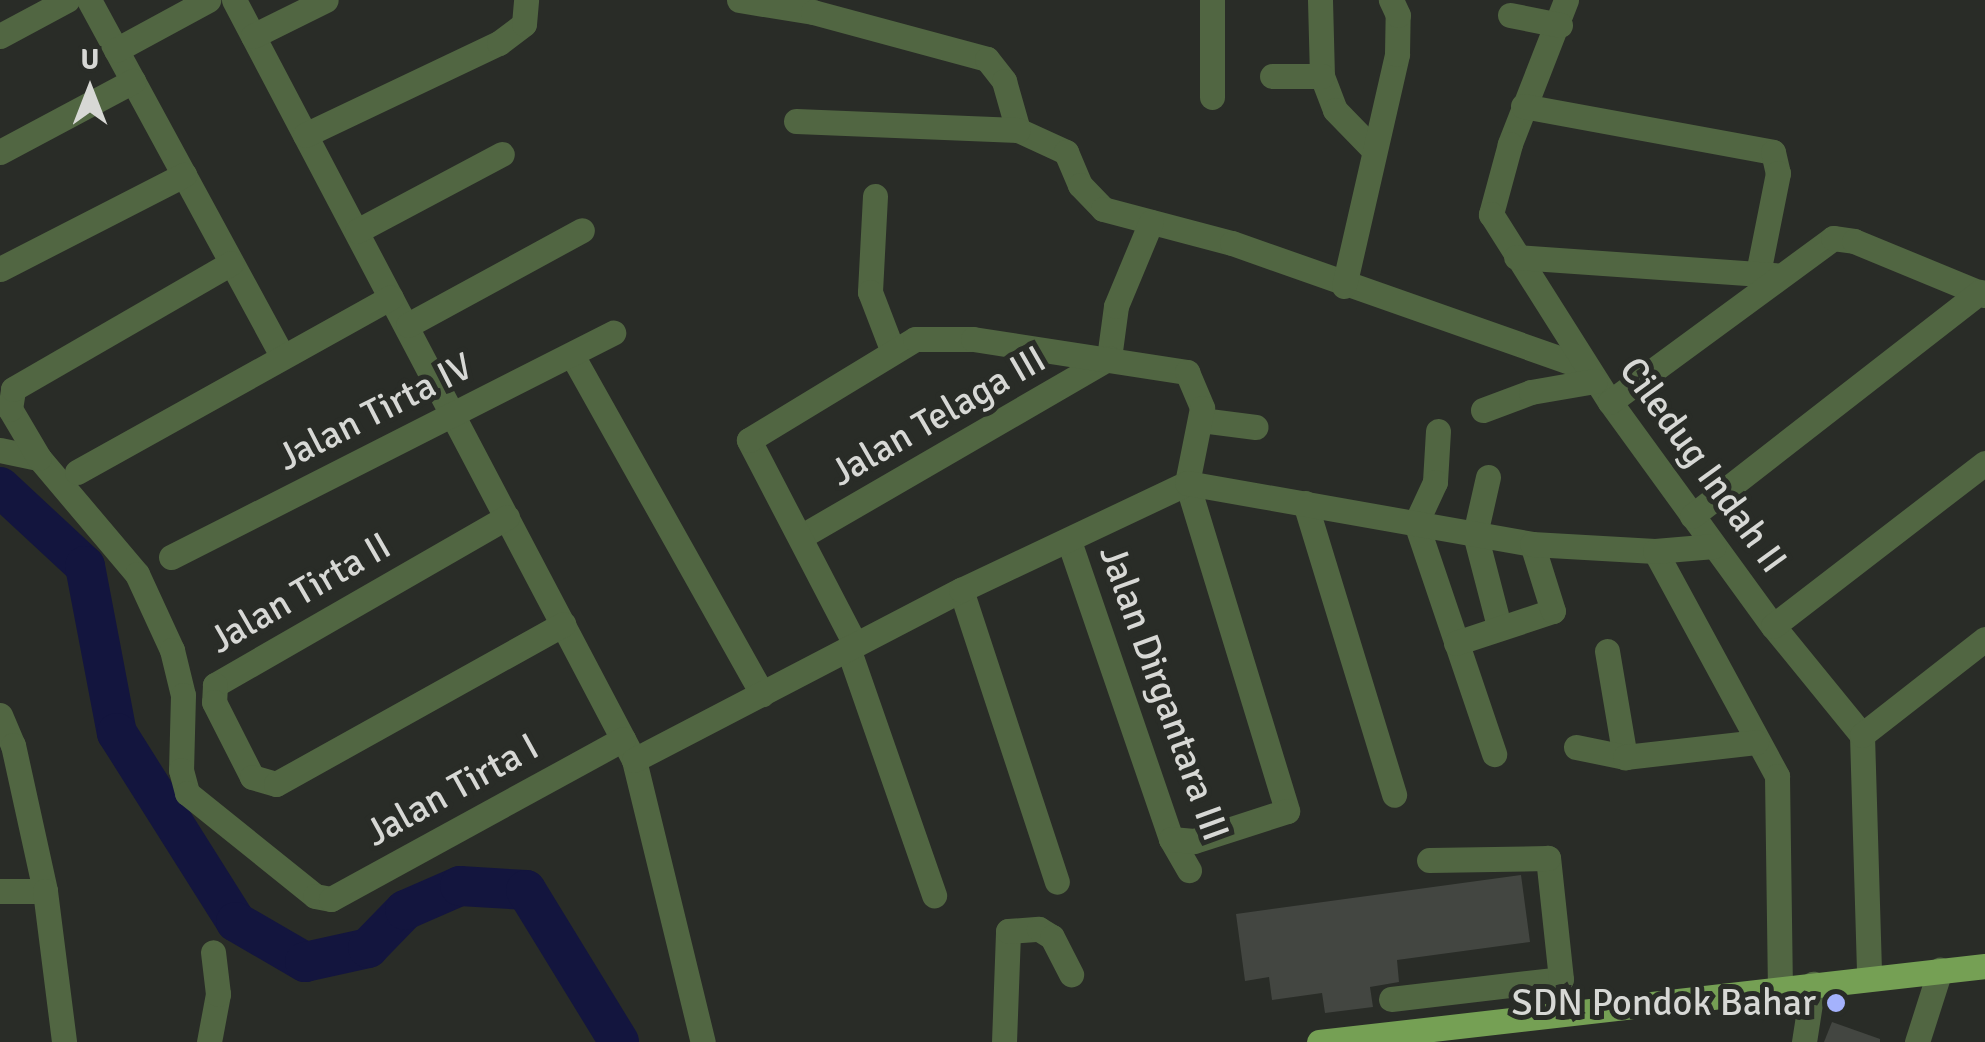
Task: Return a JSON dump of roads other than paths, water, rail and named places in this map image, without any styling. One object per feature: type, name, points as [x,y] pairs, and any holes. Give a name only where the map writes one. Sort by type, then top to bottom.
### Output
[{"type":"main road","points":[[1319,1042],[1985,966]]},
{"type":"street","points":[[0,36],[67,0]]},
{"type":"street","points":[[90,0],[282,356]]},
{"type":"street","points":[[116,50],[208,0]]},
{"type":"street","points":[[234,0],[628,749],[703,1042]]},
{"type":"street","points":[[253,36],[326,0]]},
{"type":"street","points":[[305,135],[509,37],[526,18],[526,0]]},
{"type":"street","points":[[739,0],[813,6],[987,59],[1004,81],[1018,130]]},
{"type":"street","points":[[1212,0],[1212,97]]},
{"type":"street","points":[[1320,0],[1322,76],[1335,110],[1372,148]]},
{"type":"street","points":[[1344,286],[1396,54],[1398,15],[1391,0]]},
{"type":"street","points":[[1510,16],[1563,13]]},
{"type":"street","name":"Ciledug Indah II","points":[[1563,13],[1523,106],[1491,214],[1597,384],[1773,626],[1862,735]]},
{"type":"street","points":[[1272,76],[1322,76]]},
{"type":"street","points":[[0,152],[133,81]]},
{"type":"street","points":[[1523,106],[1773,152],[1778,173],[1769,274]]},
{"type":"street","points":[[796,121],[1018,130],[1066,152],[1080,185],[1104,209],[1232,243],[1597,384]]},
{"type":"street","points":[[357,230],[502,154]]},
{"type":"street","points":[[0,269],[184,175]]},
{"type":"street","points":[[874,196],[870,292],[893,352]]},
{"type":"street","points":[[1110,358],[1116,306],[1152,222]]},
{"type":"street","points":[[408,326],[582,230]]},
{"type":"street","points":[[1483,410],[1531,392],[1597,384],[1826,242],[1854,241],[1983,293]]},
{"type":"street","points":[[1516,257],[1769,274]]},
{"type":"street","points":[[38,458],[10,408],[13,389],[232,264]]},
{"type":"street","points":[[1692,516],[1983,293]]},
{"type":"street","points":[[77,472],[391,298]]},
{"type":"street","name":"Jalan Tirta IV","points":[[171,557],[613,334]]},
{"type":"street","points":[[934,896],[852,646],[802,536],[748,440],[915,339],[972,339],[1110,358],[1187,372],[1198,388],[1201,420],[1188,483],[1287,811],[1194,841],[1172,839]]},
{"type":"street","points":[[572,355],[762,694]]},
{"type":"street","name":"Jalan Telaga III","points":[[802,536],[1110,358]]},
{"type":"street","points":[[1201,420],[1256,427]]},
{"type":"street","points":[[1438,431],[1435,482],[1416,523],[1494,754]]},
{"type":"street","points":[[0,450],[38,458]]},
{"type":"street","name":"Jalan Tirta I","points":[[38,458],[136,574],[172,650],[184,695],[181,770],[187,793],[316,896],[331,899],[628,749],[762,694],[961,590],[1188,483]]},
{"type":"street","points":[[1773,626],[1985,463]]},
{"type":"street","points":[[1488,477],[1475,534],[1500,626]]},
{"type":"street","points":[[1188,483],[1532,544],[1655,552],[1714,546]]},
{"type":"street","points":[[1305,503],[1394,795]]},
{"type":"street","name":"Jalan Tirta II","points":[[507,517],[215,685],[214,702],[252,777],[276,784],[564,624]]},
{"type":"street","name":"Jalan Dirgantara III","points":[[1068,541],[1172,839],[1188,870]]},
{"type":"street","points":[[1456,642],[1553,611],[1532,544]]},
{"type":"street","points":[[1655,552],[1780,791],[1780,987]]},
{"type":"street","points":[[961,590],[1057,882]]},
{"type":"street","points":[[1869,978],[1862,735],[1985,639]]},
{"type":"street","points":[[1607,650],[1625,758]]},
{"type":"street","points":[[0,715],[13,746],[45,891],[64,1042]]},
{"type":"street","points":[[1576,747],[1625,758],[1756,742]]},
{"type":"street","points":[[1394,1036],[1398,998],[1562,980],[1548,858],[1429,860]]},
{"type":"street","points":[[0,892],[45,891]]},
{"type":"street","points":[[1004,1042],[1008,930],[1040,929],[1052,937],[1071,974]]},
{"type":"street","points":[[208,1042],[218,994],[212,952]]},
{"type":"street","points":[[1916,1042],[1940,970]]},
{"type":"street","points":[[1804,1042],[1814,984]]},
{"type":"street","points":[[1502,986],[1506,1019]]},
{"type":"waterway","points":[[0,487],[85,566],[117,733],[236,922],[305,962],[368,948],[405,910],[460,886],[526,890],[619,1042]]},
{"type":"place","name":"SDN Pondok Bahar","points":[[1836,1003]]}]
